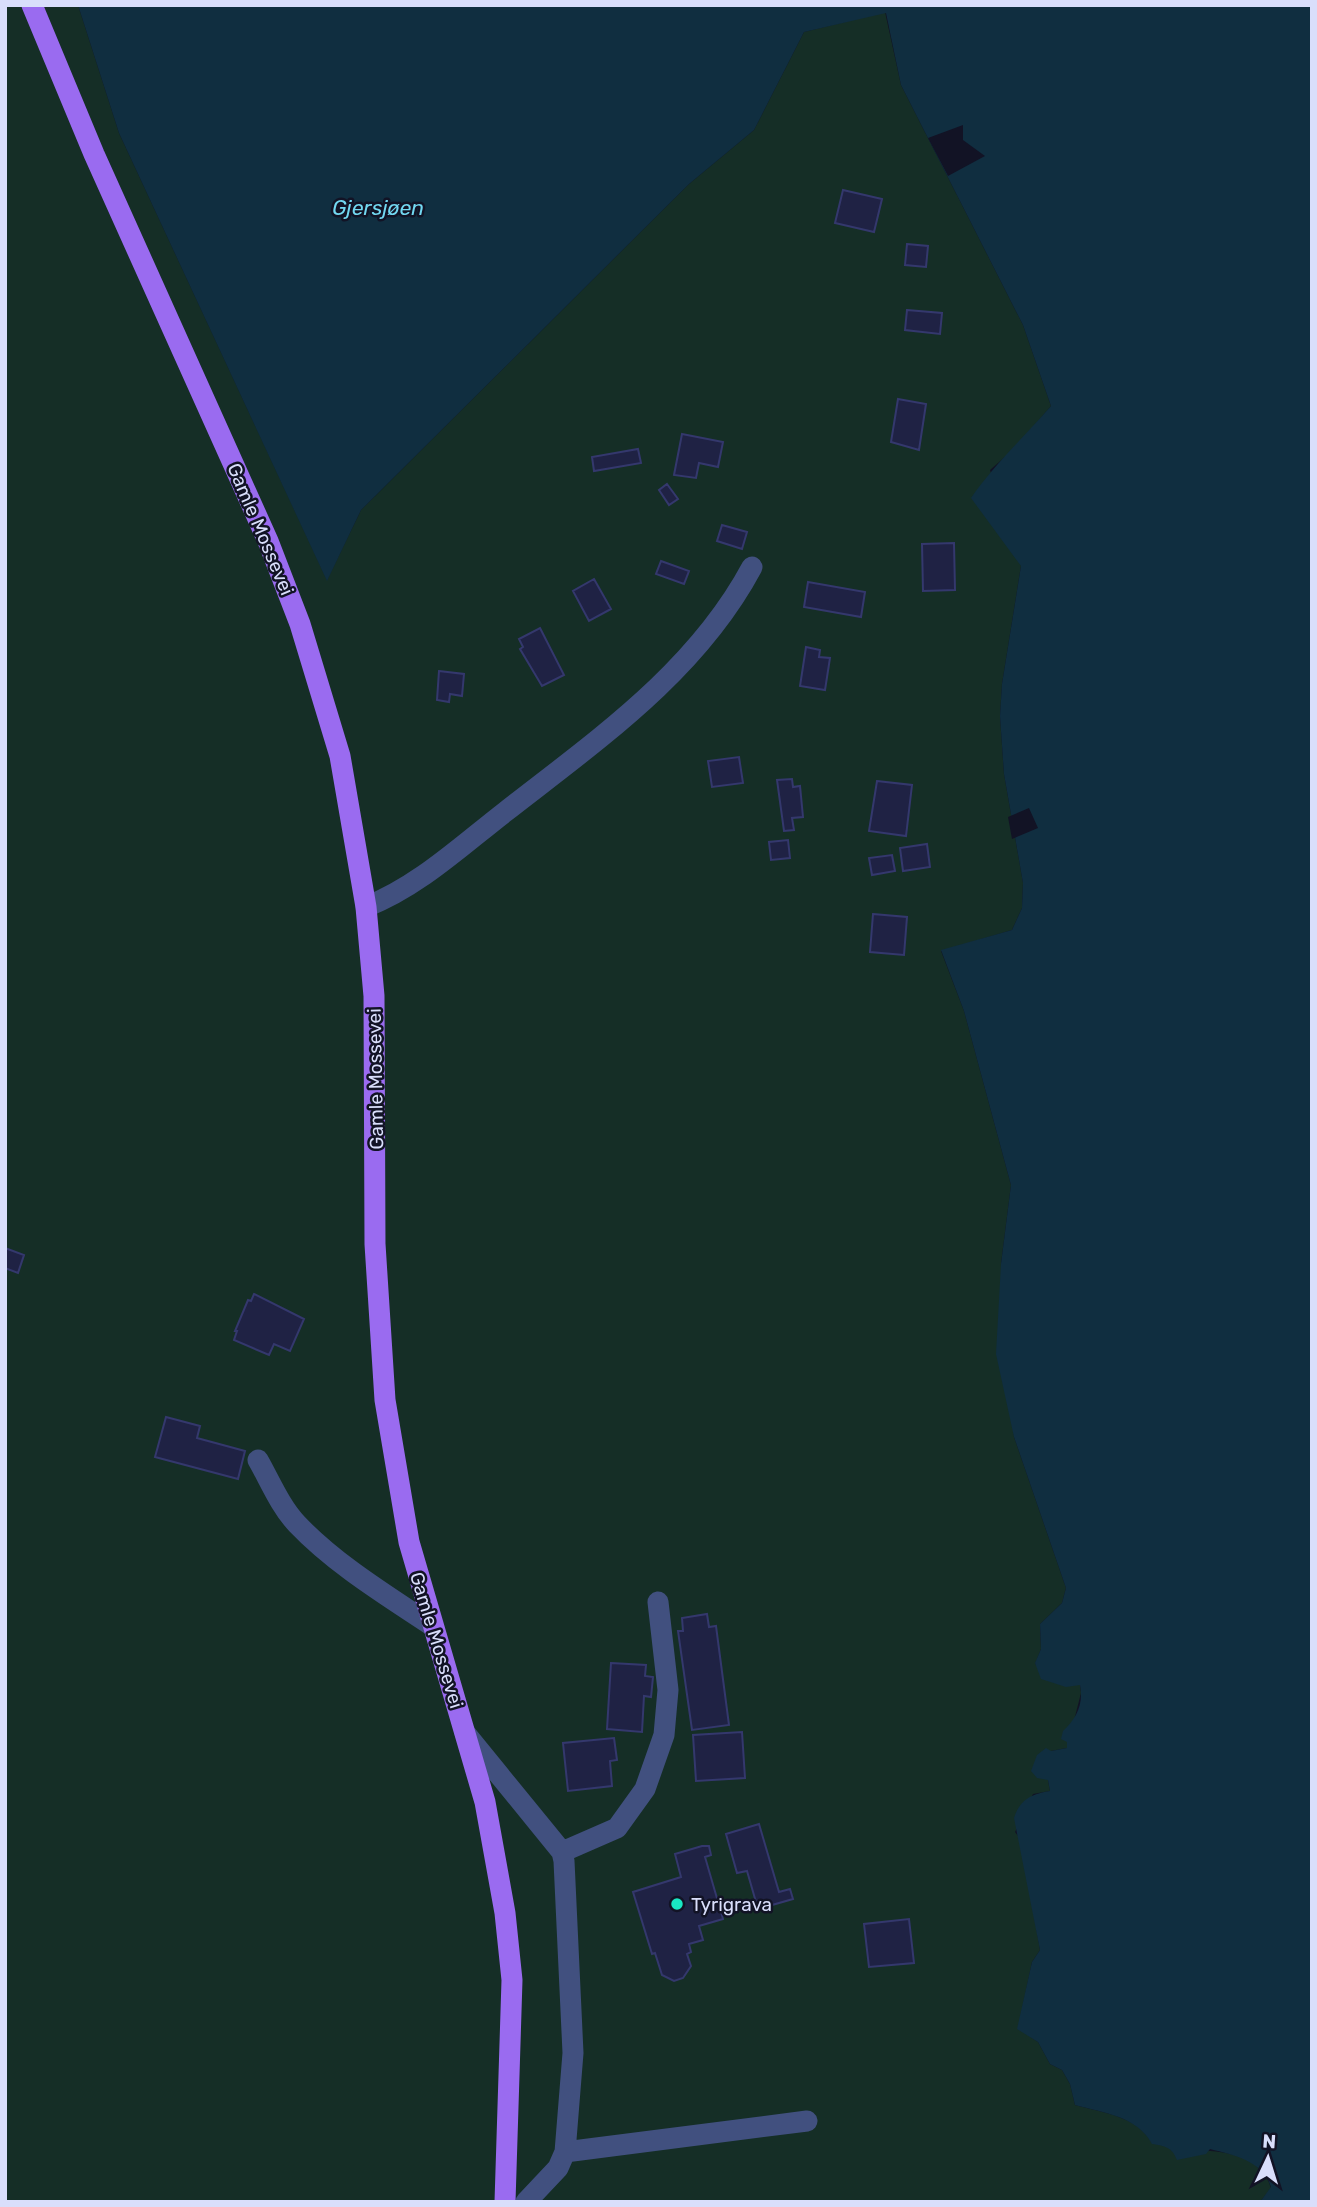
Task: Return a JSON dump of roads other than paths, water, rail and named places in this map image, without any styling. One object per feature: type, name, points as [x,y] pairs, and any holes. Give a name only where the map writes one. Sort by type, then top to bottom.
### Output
[{"type":"main road","name":"Gamle Mossevei","points":[[32,5],[94,154],[268,541],[300,624],[340,756],[366,907],[374,996],[375,1244],[382,1376],[409,1542],[431,1625],[465,1733],[498,1863],[512,1980],[505,2202]]},
{"type":"lane","points":[[366,907],[408,887],[609,733],[668,678],[712,628],[738,593],[752,567]]},
{"type":"lane","points":[[258,1460],[279,1500],[296,1523],[327,1551],[431,1625]]},
{"type":"lane","points":[[562,1852],[617,1828],[645,1789],[664,1735],[668,1689],[658,1602]]},
{"type":"lane","points":[[465,1733],[562,1852],[573,2053],[565,2152],[558,2168],[526,2202]]},
{"type":"lane","points":[[565,2152],[807,2121]]},
{"type":"water","name":"Gjersjøen","points":[[78,5],[1312,5],[1312,2202],[1260,2202],[1271,2187],[1261,2171],[1246,2160],[1210,2149],[1206,2154],[1177,2160],[1170,2150],[1152,2144],[1138,2127],[1129,2121],[1075,2105],[1070,2084],[1062,2070],[1050,2064],[1038,2042],[1017,2029],[1032,1962],[1040,1950],[1014,1818],[1028,1798],[1050,1791],[1048,1780],[1037,1778],[1031,1771],[1037,1755],[1046,1748],[1051,1751],[1067,1748],[1067,1742],[1061,1739],[1063,1731],[1078,1711],[1081,1692],[1080,1685],[1066,1687],[1041,1679],[1035,1663],[1041,1649],[1040,1624],[1062,1603],[1066,1588],[1014,1437],[996,1354],[1001,1264],[1011,1185],[964,1011],[941,950],[1012,930],[1022,908],[1023,883],[1004,774],[1000,716],[1002,684],[1021,566],[971,498],[1051,406],[1023,325],[901,85],[886,13],[804,32],[754,130],[689,184],[361,510],[327,581],[119,133]]},
{"type":"place","name":"Tyrigrava","points":[[677,1904]]}]
